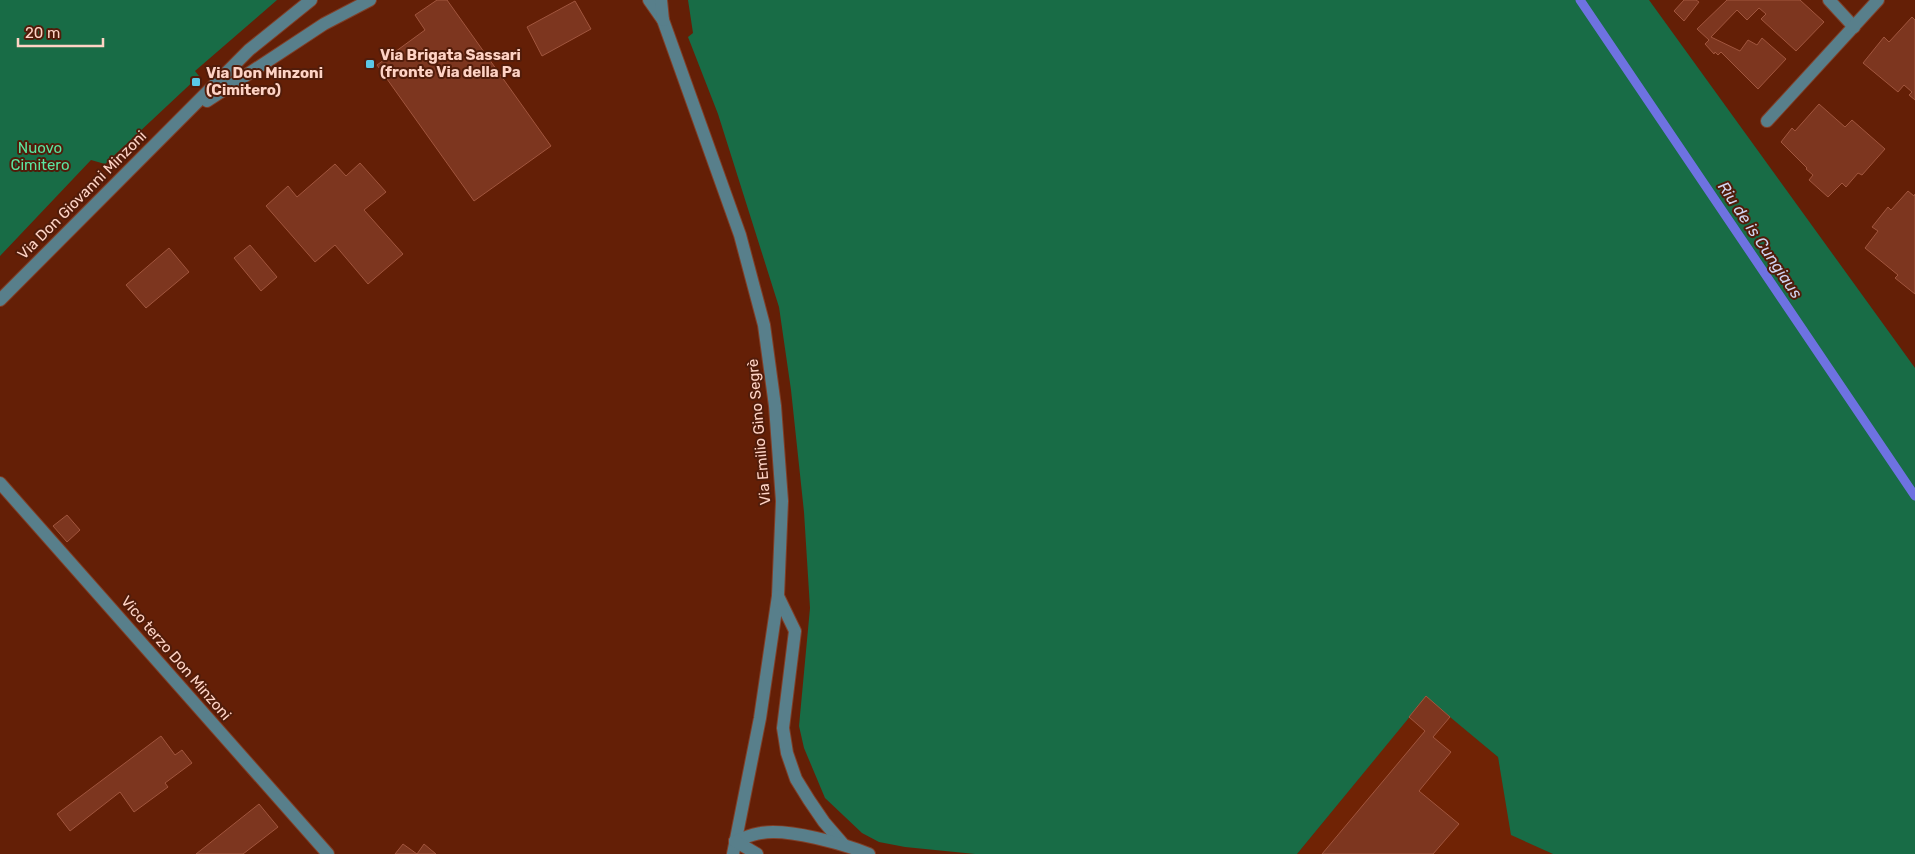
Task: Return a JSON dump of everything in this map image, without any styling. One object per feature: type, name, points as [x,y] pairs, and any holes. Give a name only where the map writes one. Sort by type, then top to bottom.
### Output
[{"type":"street","name":"Via Don Giovanni Minzoni","points":[[0,300],[188,114],[249,50],[311,0]]},
{"type":"street","name":"Via Don Giovanni Minzoni","points":[[188,114],[324,24],[370,0]]},
{"type":"street","points":[[649,0],[663,20]]},
{"type":"street","points":[[662,0],[663,20]]},
{"type":"street","points":[[1829,0],[1854,27]]},
{"type":"street","points":[[1766,122],[1878,0]]},
{"type":"street","name":"Via Emilio Gino Segrè","points":[[663,20],[740,235],[764,325],[776,406],[782,501],[778,596],[760,718],[734,848]]},
{"type":"street","name":"Vico terzo Don Minzoni","points":[[0,483],[328,854]]},
{"type":"street","points":[[778,596],[795,631],[783,728],[787,752],[796,779],[809,800],[824,822],[844,844]]},
{"type":"street","points":[[734,848],[762,833],[779,833],[844,844],[869,854]]},
{"type":"street","points":[[734,848],[757,854]]},
{"type":"shaded area","points":[[1426,696],[1498,757],[1512,835],[1553,854],[1297,854]]},
{"type":"green space","name":"Nuovo Cimitero","points":[[0,0],[277,0],[195,71],[199,76],[105,164],[91,160],[0,256]]},
{"type":"green space","points":[[688,0],[1649,0],[1915,368],[1915,854],[1553,854],[1511,835],[1498,757],[1426,697],[1297,854],[975,854],[905,847],[879,842],[862,833],[825,798],[804,748],[799,726],[810,608],[804,512],[791,390],[779,307],[718,114],[688,37],[693,33]]},
{"type":"building","points":[[437,0],[447,0],[551,146],[474,201],[377,65],[425,30],[415,15]]},
{"type":"building","points":[[1684,0],[1696,0],[1699,2],[1684,21],[1674,11]]},
{"type":"building","points":[[1727,0],[1800,0],[1824,22],[1796,51],[1761,19],[1766,14],[1759,8],[1747,20],[1737,10],[1711,37],[1740,51],[1748,40],[1757,45],[1762,38],[1786,59],[1758,89],[1721,52],[1718,55],[1715,52],[1714,54],[1705,44],[1709,40],[1697,29]]},
{"type":"building","points":[[575,1],[591,29],[542,56],[527,27]]},
{"type":"building","points":[[1912,17],[1915,20],[1915,100],[1909,95],[1912,92],[1904,85],[1898,92],[1863,63],[1884,37],[1889,42]]},
{"type":"building","points":[[1819,104],[1845,127],[1852,120],[1885,149],[1862,175],[1858,173],[1846,187],[1842,183],[1828,197],[1809,180],[1813,175],[1781,142],[1792,128],[1795,131]]},
{"type":"building","points":[[360,163],[386,192],[364,210],[403,254],[368,284],[335,245],[315,262],[266,206],[288,186],[297,197],[335,164],[346,176]]},
{"type":"building","points":[[1908,191],[1914,196],[1915,194],[1915,294],[1895,278],[1898,275],[1865,248],[1878,231],[1872,227],[1888,207],[1891,210]]},
{"type":"building","points":[[250,245],[277,277],[261,291],[234,258]]},
{"type":"building","points":[[169,248],[189,272],[146,308],[126,285]]},
{"type":"building","points":[[67,515],[80,530],[67,542],[53,526]]},
{"type":"building","points":[[1426,696],[1450,717],[1433,737],[1451,752],[1419,791],[1459,824],[1433,854],[1322,854],[1425,731],[1409,717]]},
{"type":"building","points":[[161,736],[175,755],[182,750],[192,763],[165,783],[168,787],[134,812],[120,792],[70,831],[57,814]]},
{"type":"building","points":[[259,804],[278,827],[243,854],[196,854]]},
{"type":"building","points":[[403,844],[417,854],[395,854]]},
{"type":"building","points":[[424,844],[436,854],[417,854]]},
{"type":"waterway","name":"Riu de is Cungiaus","points":[[1580,0],[1915,496]]},
{"type":"place","name":"Via Brigata Sassari (fronte Via della Pa","points":[[370,64]]},
{"type":"place","name":"Via Don Minzoni (Cimitero)","points":[[196,82]]}]
